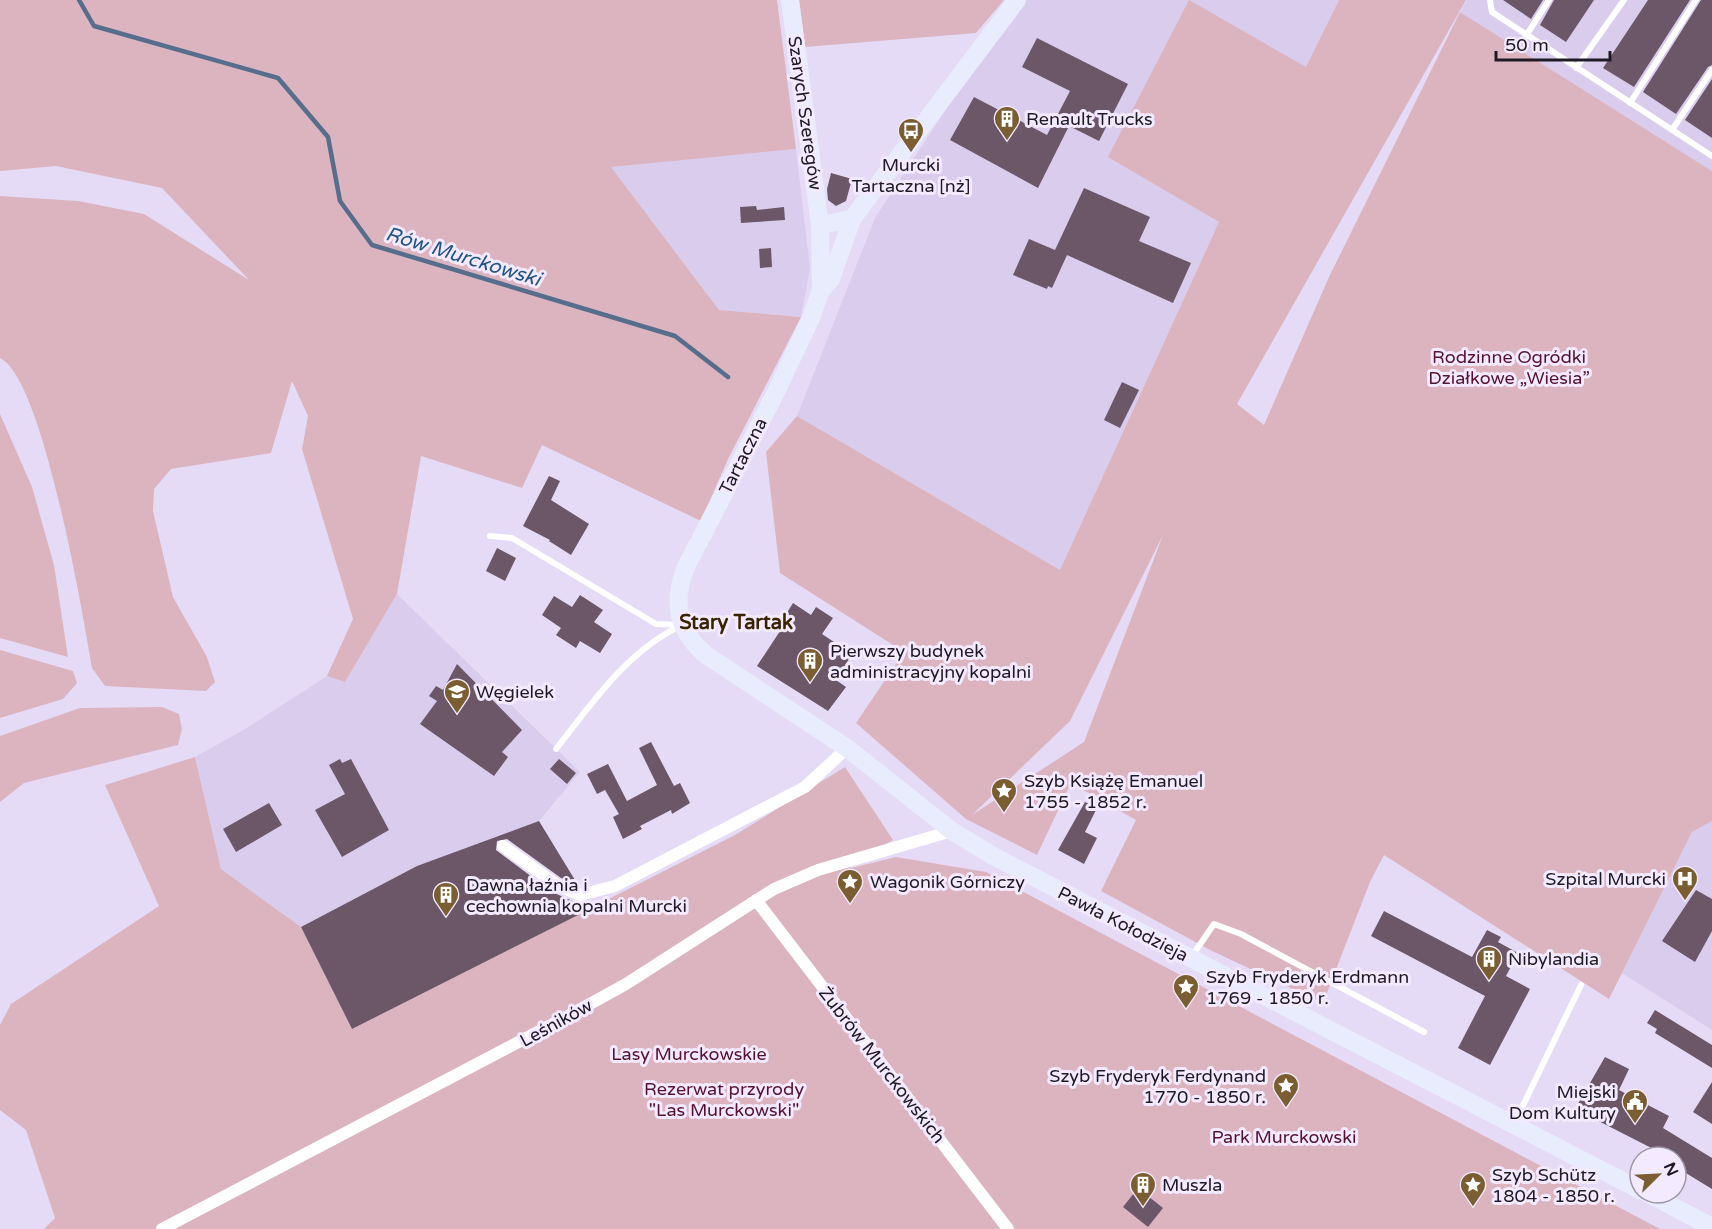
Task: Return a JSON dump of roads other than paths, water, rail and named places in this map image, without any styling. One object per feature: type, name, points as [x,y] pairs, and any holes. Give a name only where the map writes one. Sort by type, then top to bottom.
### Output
[{"type":"street","name":"Szarych Szeregów","points":[[790,0],[820,225]]},
{"type":"street","name":"Tartaczna","points":[[821,290],[831,279],[852,219],[1017,0]]},
{"type":"street","points":[[820,225],[852,219]]},
{"type":"street","name":"Tartaczna","points":[[682,625],[678,596],[685,569],[812,318],[821,290],[820,225]]},
{"type":"street","name":"Pawła Kołodzieja","points":[[682,625],[690,642],[706,656],[847,748],[952,831],[995,857],[1628,1184]]},
{"type":"street","points":[[503,846],[557,885],[580,895],[615,886],[805,787],[847,748]]},
{"type":"street","name":"Leśników","points":[[162,1229],[626,984],[774,889],[818,870],[952,831]]},
{"type":"street","name":"Żubrów Murckowskich","points":[[756,900],[1008,1229]]},
{"type":"street","points":[[1670,1205],[1712,1227]]},
{"type":"lane","points":[[1490,0],[1492,12],[1526,36],[1712,156]]},
{"type":"lane","points":[[1526,36],[1549,0]]},
{"type":"lane","points":[[1576,68],[1624,0]]},
{"type":"lane","points":[[1630,103],[1696,0]]},
{"type":"lane","points":[[1672,130],[1712,70]]},
{"type":"lane","points":[[490,536],[512,538],[656,624],[682,625]]},
{"type":"lane","points":[[556,749],[602,690],[637,652],[658,636],[682,625]]},
{"type":"lane","points":[[1190,959],[1214,924],[1241,934],[1424,1032]]},
{"type":"lane","points":[[1514,1125],[1581,985]]},
{"type":"waterway","name":"Rów Murckowski","points":[[79,0],[94,26],[278,78],[328,137],[340,201],[372,245],[675,336],[728,377]]},
{"type":"place","name":"Renault Trucks","points":[[1007,142]]},
{"type":"place","name":"Murcki Tartaczna [nż]","points":[[911,154]]},
{"type":"place","name":"Pierwszy budynek administracyjny kopalni","points":[[810,684]]},
{"type":"place","name":"Węgielek","points":[[457,715]]},
{"type":"place","name":"Szyb Książę Emanuel 1755 - 1852 r.","points":[[1004,814]]},
{"type":"place","name":"Szpital Murcki","points":[[1685,902]]},
{"type":"place","name":"Wagonik Górniczy","points":[[850,905]]},
{"type":"place","name":"Dawna łaźnia i cechownia kopalni Murcki","points":[[446,918]]},
{"type":"place","name":"Nibylandia","points":[[1489,982]]},
{"type":"place","name":"Szyb Fryderyk Erdmann 1769 - 1850 r.","points":[[1186,1010]]},
{"type":"place","name":"Szyb Fryderyk Ferdynand 1770 - 1850 r.","points":[[1286,1109]]},
{"type":"place","name":"Miejski Dom Kultury","points":[[1635,1125]]},
{"type":"place","name":"Muszla","points":[[1143,1208]]},
{"type":"place","name":"Szyb Schütz 1804 - 1850 r.","points":[[1473,1208]]},
{"type":"district","name":"Stary Tartak","points":[[736,623]]},
{"type":"park label","name":"Rodzinne Ogródki Działkowe „Wiesia”","points":[[1509,367]]},
{"type":"park label","name":"Lasy Murckowskie","points":[[689,1054]]},
{"type":"park label","name":"Rezerwat przyrody \"Las Murckowski\"","points":[[724,1099]]},
{"type":"park label","name":"Park Murckowski","points":[[1284,1137]]}]
